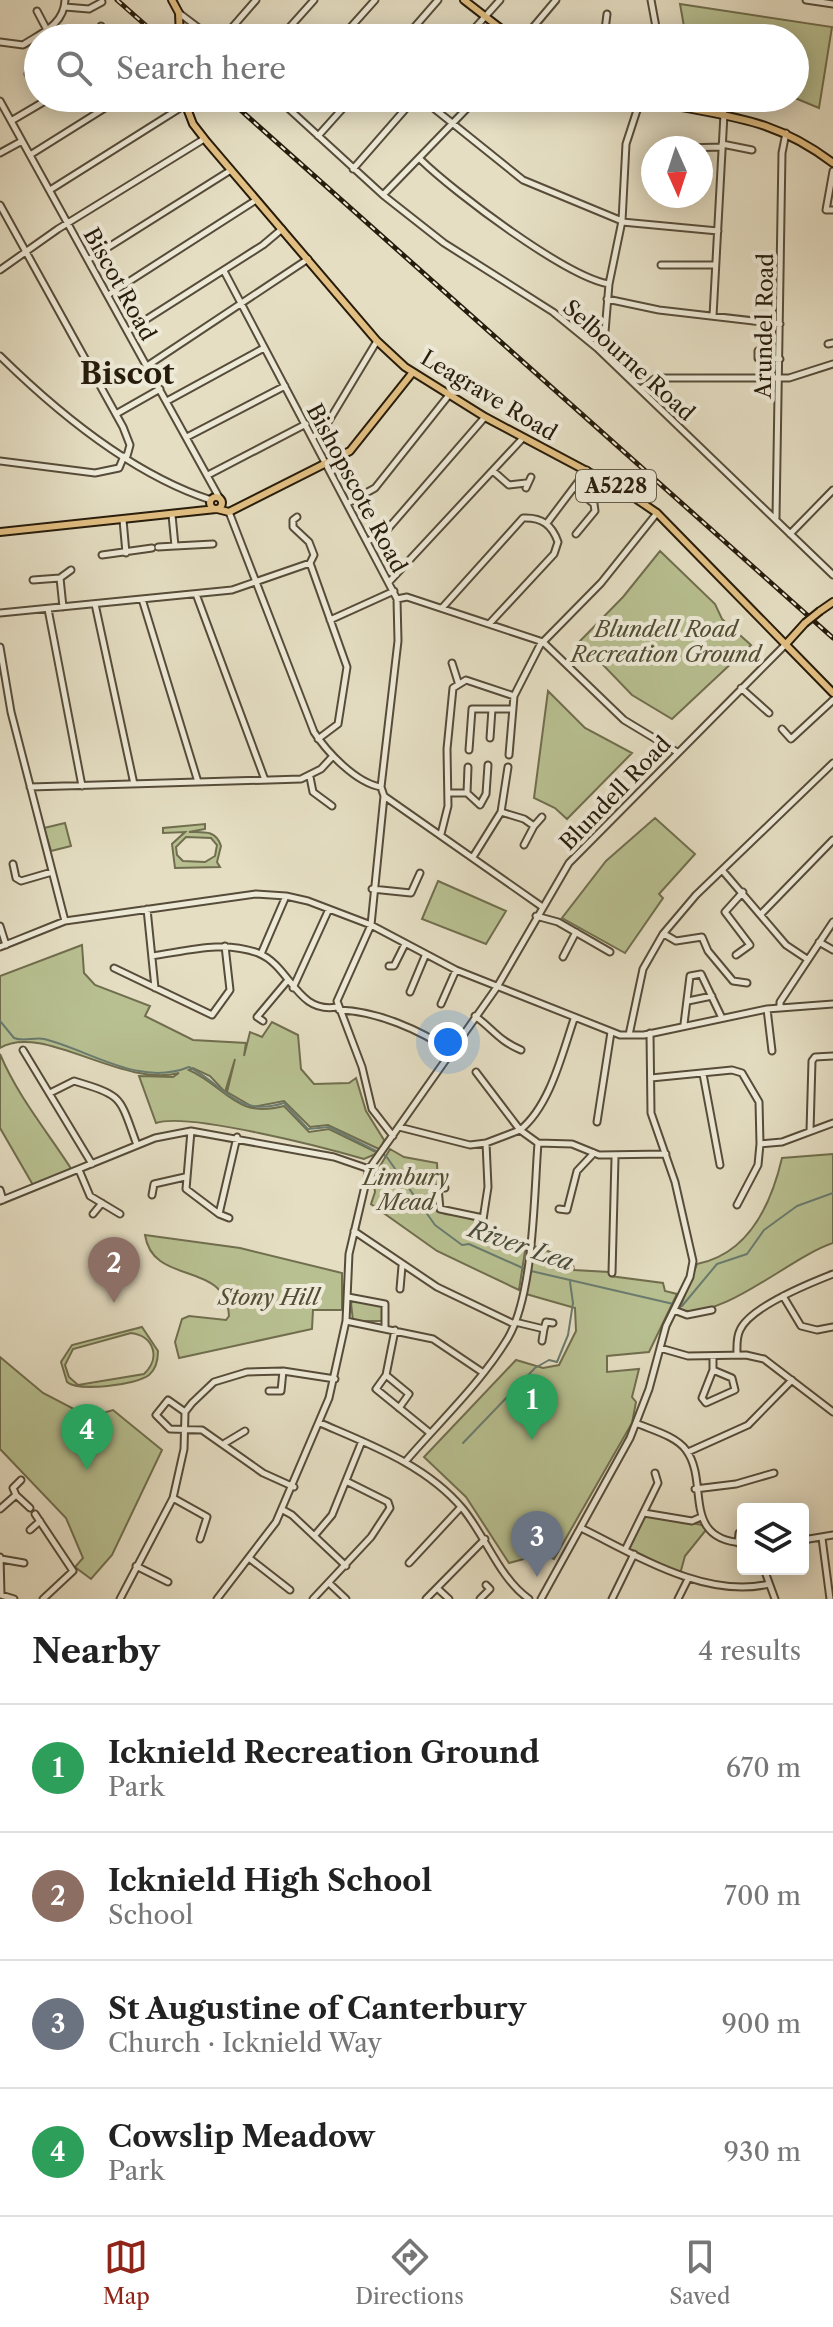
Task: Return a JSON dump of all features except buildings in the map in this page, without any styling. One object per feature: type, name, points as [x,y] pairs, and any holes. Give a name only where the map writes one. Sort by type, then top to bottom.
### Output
[{"type":"main road","points":[[172,0],[179,13],[179,24]]},
{"type":"main road","points":[[464,0],[493,24]]},
{"type":"main road","name":"Leagrave Road","points":[[189,112],[204,139],[377,341],[413,372],[449,395],[522,439],[587,470],[657,513],[833,693]]},
{"type":"main road","points":[[715,112],[786,133],[832,159]]},
{"type":"main road","points":[[0,532],[217,509],[229,512],[327,464],[358,445],[413,372]]},
{"type":"main road","points":[[211,500],[217,509]]},
{"type":"main road","points":[[197,512],[211,500],[221,500]]},
{"type":"main road","points":[[221,500],[229,512]]},
{"type":"main road","points":[[217,509],[221,500]]},
{"type":"main road","points":[[786,644],[805,623],[833,602]]},
{"type":"main road","points":[[773,631],[786,635],[797,632]]},
{"type":"street","points":[[235,24],[256,0]]},
{"type":"street","points":[[293,24],[314,0]]},
{"type":"street","points":[[354,24],[375,0]]},
{"type":"street","points":[[417,24],[438,0]]},
{"type":"street","points":[[479,24],[500,0]]},
{"type":"street","points":[[536,24],[556,0]]},
{"type":"street","points":[[651,0],[655,24]]},
{"type":"street","points":[[806,0],[833,4]]},
{"type":"street","points":[[55,24],[65,3],[89,9],[102,2]]},
{"type":"street","points":[[37,11],[44,24]]},
{"type":"street","points":[[179,13],[194,24]]},
{"type":"street","points":[[606,24],[607,14]]},
{"type":"street","points":[[0,42],[24,44]]},
{"type":"street","name":"Biscot Road","points":[[0,101],[221,500]]},
{"type":"street","points":[[11,121],[25,112]]},
{"type":"street","points":[[30,155],[99,112]]},
{"type":"street","points":[[50,190],[169,112]]},
{"type":"street","name":"Selbourne Road","points":[[294,112],[353,169],[444,243],[553,312],[597,348],[833,575]]},
{"type":"street","points":[[318,136],[339,112]]},
{"type":"street","points":[[353,169],[403,112]]},
{"type":"street","points":[[439,112],[523,180],[622,221],[718,231]]},
{"type":"street","points":[[383,195],[421,160],[465,112]]},
{"type":"street","points":[[597,348],[605,332],[609,284],[622,221],[626,144],[636,112]]},
{"type":"street","points":[[713,316],[724,114]]},
{"type":"street","name":"Arundel Road","points":[[776,519],[782,153],[786,133]]},
{"type":"street","points":[[0,270],[58,229],[204,139]]},
{"type":"street","points":[[0,153],[22,141]]},
{"type":"street","points":[[713,146],[752,150]]},
{"type":"street","points":[[421,160],[452,187],[579,276],[609,284]]},
{"type":"street","points":[[88,260],[231,170]]},
{"type":"street","points":[[833,171],[826,210],[833,210]]},
{"type":"street","points":[[108,295],[256,200]]},
{"type":"street","points":[[0,205],[116,414],[130,445],[119,468],[95,473],[0,461]]},
{"type":"street","points":[[128,331],[224,271],[282,229]]},
{"type":"street","points":[[147,366],[308,259]]},
{"type":"street","points":[[661,265],[716,265]]},
{"type":"street","name":"Bishopscote Road","points":[[224,271],[397,599],[398,641],[381,787],[384,796],[372,889],[371,925]]},
{"type":"street","points":[[607,299],[781,324]]},
{"type":"street","points":[[312,438],[324,429],[377,341]]},
{"type":"street","points":[[167,401],[265,348]]},
{"type":"street","points":[[758,351],[758,358],[780,359]]},
{"type":"street","points":[[0,356],[46,401],[125,456],[211,500],[213,483]]},
{"type":"street","points":[[642,388],[656,378],[780,378],[833,364]]},
{"type":"street","points":[[187,437],[285,386]]},
{"type":"street","points":[[116,414],[160,389]]},
{"type":"street","points":[[348,503],[375,488],[449,395]]},
{"type":"street","points":[[368,541],[386,531],[485,417]]},
{"type":"street","points":[[208,475],[306,424]]},
{"type":"street","points":[[389,582],[522,439]]},
{"type":"street","points":[[547,523],[587,470]]},
{"type":"street","points":[[493,471],[508,488],[528,482]]},
{"type":"street","points":[[575,488],[594,504],[595,511],[576,534]]},
{"type":"street","points":[[790,534],[833,490]]},
{"type":"street","points":[[229,512],[318,739],[333,756],[370,784],[381,787]]},
{"type":"street","points":[[509,755],[514,696],[543,642],[601,583],[657,513]]},
{"type":"street","points":[[172,515],[175,546]]},
{"type":"street","points":[[0,613],[232,590],[258,582],[310,563],[314,555],[312,546],[292,523],[297,517]]},
{"type":"street","points":[[442,608],[523,518],[535,517],[547,523],[558,542],[554,554],[490,623]]},
{"type":"street","points":[[123,520],[126,553]]},
{"type":"street","points":[[102,555],[213,544]]},
{"type":"street","points":[[310,563],[347,667],[338,724],[318,739]]},
{"type":"street","points":[[33,580],[60,578],[71,570]]},
{"type":"street","points":[[60,578],[63,607]]},
{"type":"street","points":[[330,620],[394,591]]},
{"type":"street","points":[[196,594],[265,780]]},
{"type":"street","points":[[397,599],[407,597],[543,642],[624,720],[677,752]]},
{"type":"street","points":[[142,599],[199,782]]},
{"type":"street","points":[[95,604],[134,784]]},
{"type":"street","points":[[48,609],[82,786]]},
{"type":"street","name":"Blundell Road","points":[[369,1169],[497,987],[541,906],[580,850],[786,644]]},
{"type":"street","points":[[0,647],[11,712],[65,921]]},
{"type":"street","points":[[452,663],[458,682]]},
{"type":"street","points":[[441,834],[448,793],[447,749],[453,688],[458,682],[466,680],[514,696]]},
{"type":"street","points":[[741,688],[769,713]]},
{"type":"street","points":[[782,729],[791,739],[833,700]]},
{"type":"street","points":[[469,750],[472,709],[511,709]]},
{"type":"street","points":[[490,738],[492,709]]},
{"type":"street","points":[[30,787],[310,777],[333,756]]},
{"type":"street","points":[[629,1035],[643,969],[663,934],[722,870],[833,763]]},
{"type":"street","points":[[468,767],[467,793],[479,807],[486,794],[488,765]]},
{"type":"street","points":[[473,857],[501,812],[508,767]]},
{"type":"street","points":[[310,777],[313,792],[332,806]]},
{"type":"street","points":[[448,793],[467,793]]},
{"type":"street","points":[[384,796],[541,906]]},
{"type":"street","points":[[501,812],[534,826]]},
{"type":"street","points":[[524,845],[542,817]]},
{"type":"street","points":[[762,913],[833,840]]},
{"type":"street","points":[[13,864],[16,878],[21,881],[52,872]]},
{"type":"street","points":[[722,870],[762,913],[786,945],[807,959]]},
{"type":"street","points":[[372,889],[411,893],[420,873]]},
{"type":"street","points":[[736,955],[750,945],[725,912],[743,892]]},
{"type":"street","points":[[0,926],[3,946],[65,921],[256,894],[286,896],[371,925],[456,970],[611,1032],[629,1035],[650,1033],[721,1016],[833,1004]]},
{"type":"street","points":[[261,954],[286,896]]},
{"type":"street","points":[[147,909],[155,988]]},
{"type":"street","points":[[293,988],[329,909]]},
{"type":"street","points":[[536,916],[576,932],[610,952]]},
{"type":"street","points":[[780,1008],[780,1002],[833,922]]},
{"type":"street","points":[[371,925],[337,995],[338,1008],[362,1067],[372,1109],[384,1129],[393,1136]]},
{"type":"street","points":[[563,957],[576,932]]},
{"type":"street","points":[[663,934],[676,941],[702,937],[708,951],[733,981],[747,983]]},
{"type":"street","points":[[819,942],[833,950]]},
{"type":"street","points":[[389,966],[394,966],[405,944]]},
{"type":"street","points":[[152,956],[225,946],[261,954],[293,988],[315,1005],[377,1017],[425,1035],[451,1051]]},
{"type":"street","points":[[114,968],[216,1014],[230,990],[225,946]]},
{"type":"street","points":[[410,992],[425,956]]},
{"type":"street","points":[[441,1004],[456,970]]},
{"type":"street","points":[[684,1024],[690,976],[701,974],[721,1016]]},
{"type":"street","points":[[263,1021],[257,1017],[288,980]]},
{"type":"street","points":[[688,1001],[712,996]]},
{"type":"street","points":[[767,1009],[772,1051]]},
{"type":"street","points":[[475,1016],[488,1025],[498,1040],[521,1050]]},
{"type":"street","points":[[399,1127],[453,1143],[486,1143],[520,1130],[531,1121],[558,1065],[574,1019]]},
{"type":"street","points":[[597,1122],[611,1032]]},
{"type":"street","points":[[541,1599],[583,1529],[636,1423],[660,1348],[690,1277],[693,1261],[666,1154],[651,1113],[650,1033]]},
{"type":"street","points":[[23,1050],[92,1164]]},
{"type":"street","points":[[810,1131],[812,1061],[815,1057],[833,1056]]},
{"type":"street","points":[[651,1078],[732,1070],[742,1073],[748,1081],[759,1102],[760,1144],[758,1165],[737,1205]]},
{"type":"street","points":[[476,1072],[520,1130],[538,1143],[572,1144],[615,1158],[666,1154]]},
{"type":"street","points":[[703,1074],[720,1165]]},
{"type":"street","points":[[50,1093],[74,1081],[111,1092],[118,1099],[137,1145]]},
{"type":"street","points":[[760,1144],[782,1142],[833,1123]]},
{"type":"street","points":[[191,1131],[185,1177],[189,1194],[229,1218]]},
{"type":"street","points":[[0,1190],[1,1200],[137,1145],[191,1131],[334,1157],[369,1169],[348,1262],[346,1321],[335,1379],[320,1423],[283,1510],[217,1599]]},
{"type":"street","points":[[219,1214],[237,1137]]},
{"type":"street","points":[[482,1226],[488,1187],[486,1143]]},
{"type":"street","points":[[405,1462],[482,1372],[514,1323],[526,1273],[538,1143]]},
{"type":"street","points":[[559,1209],[567,1210],[577,1171],[594,1153]]},
{"type":"street","points":[[612,1273],[615,1158]]},
{"type":"street","points":[[79,1170],[90,1196],[120,1214]]},
{"type":"street","points":[[152,1195],[154,1184],[185,1177]]},
{"type":"street","points":[[445,1188],[438,1188],[440,1209],[483,1218]]},
{"type":"street","points":[[93,1214],[102,1203]]},
{"type":"street","points":[[354,1231],[402,1266],[456,1297],[514,1323],[544,1329]]},
{"type":"street","points":[[400,1289],[402,1266]]},
{"type":"street","points":[[737,1355],[737,1338],[743,1323],[783,1296],[833,1274]]},
{"type":"street","points":[[783,1296],[801,1326],[817,1330],[833,1327]]},
{"type":"street","points":[[348,1297],[385,1304],[385,1328]]},
{"type":"street","points":[[676,1305],[683,1315],[712,1310]]},
{"type":"street","points":[[346,1321],[433,1339],[482,1372]]},
{"type":"street","points":[[542,1341],[546,1322],[553,1323]]},
{"type":"street","points":[[395,1330],[386,1375],[376,1389],[430,1433]]},
{"type":"street","points":[[660,1348],[688,1356],[737,1355],[772,1362],[833,1412]]},
{"type":"street","points":[[713,1357],[713,1370],[702,1398],[706,1403],[735,1390],[732,1378],[713,1370]]},
{"type":"street","points":[[120,1599],[173,1498],[180,1472],[185,1412],[214,1382],[227,1375],[283,1371],[335,1379]]},
{"type":"street","points":[[269,1391],[281,1391],[283,1371]]},
{"type":"street","points":[[386,1375],[409,1394],[398,1409]]},
{"type":"street","points":[[688,1452],[748,1425],[792,1380]]},
{"type":"street","points":[[185,1412],[168,1400],[157,1409],[156,1415],[170,1429],[202,1430],[225,1443],[251,1466],[294,1487]]},
{"type":"street","points":[[320,1423],[405,1462],[461,1507],[512,1584],[529,1599]]},
{"type":"street","points":[[636,1423],[679,1442],[688,1452],[701,1517],[717,1535],[737,1542]]},
{"type":"street","points":[[225,1443],[245,1431]]},
{"type":"street","points":[[315,1535],[332,1515],[362,1441]]},
{"type":"street","points":[[625,1550],[658,1483],[655,1473]]},
{"type":"street","points":[[695,1489],[736,1484],[774,1473]]},
{"type":"street","points":[[21,1480],[13,1488],[30,1508]]},
{"type":"street","points":[[313,1599],[371,1537],[390,1505],[346,1481]]},
{"type":"street","points":[[0,1509],[16,1495]]},
{"type":"street","points":[[173,1498],[207,1517],[200,1539]]},
{"type":"street","points":[[409,1563],[461,1507]]},
{"type":"street","points":[[283,1510],[315,1535],[346,1566]]},
{"type":"street","points":[[644,1513],[692,1521],[701,1517]]},
{"type":"street","points":[[35,1514],[73,1571],[43,1599]]},
{"type":"street","points":[[30,1530],[40,1521]]},
{"type":"street","points":[[583,1529],[688,1579],[737,1591],[769,1584]]},
{"type":"street","points":[[809,1539],[833,1535]]},
{"type":"street","points":[[822,1538],[830,1599]]},
{"type":"street","points":[[426,1599],[485,1539]]},
{"type":"street","points":[[612,1599],[634,1554]]},
{"type":"street","points":[[14,1599],[1,1594],[0,1558],[24,1563]]},
{"type":"street","points":[[249,1558],[290,1590]]},
{"type":"street","points":[[136,1566],[168,1582]]},
{"type":"street","points":[[766,1575],[775,1599]]},
{"type":"street","points":[[678,1599],[688,1579]]},
{"type":"street","points":[[329,1583],[346,1599]]},
{"type":"street","points":[[480,1599],[490,1589],[486,1585]]},
{"type":"street","points":[[437,1588],[449,1599]]},
{"type":"green space","points":[[680,4],[832,27],[819,108],[809,104],[809,24],[684,24]]},
{"type":"green space","name":"Blundell Road Recreation Ground","points":[[660,551],[715,604],[722,619],[751,645],[672,719],[632,695],[580,641],[623,597]]},
{"type":"green space","points":[[548,691],[585,728],[632,753],[567,819],[555,808],[534,798]]},
{"type":"green space","points":[[655,818],[695,854],[659,894],[663,898],[625,953],[562,918],[606,861]]},
{"type":"green space","points":[[65,823],[71,846],[51,851],[44,828]]},
{"type":"green space","points":[[205,824],[205,829],[189,832],[209,833],[216,837],[221,846],[217,862],[220,867],[175,868],[172,844],[185,832],[163,833],[163,828]],"holes":[[[186,837],[211,838],[217,845],[215,856],[205,862],[183,861],[177,855],[176,847]]]},
{"type":"green space","points":[[438,881],[506,911],[486,944],[422,919]]},
{"type":"green space","points":[[82,945],[84,973],[95,985],[150,1006],[145,1016],[193,1040],[246,1043],[244,1056],[250,1032],[262,1037],[272,1022],[298,1035],[301,1069],[314,1084],[349,1083],[356,1078],[366,1111],[384,1140],[381,1150],[328,1125],[310,1127],[284,1101],[253,1107],[227,1092],[235,1059],[225,1092],[210,1076],[193,1068],[189,1070],[242,1105],[254,1108],[267,1109],[284,1106],[309,1132],[329,1129],[378,1153],[364,1159],[226,1127],[197,1122],[156,1123],[139,1076],[173,1077],[179,1073],[157,1075],[133,1072],[38,1043],[17,1042],[0,1048],[0,976]]},
{"type":"green space","points":[[0,1054],[24,1099],[72,1170],[33,1185],[0,1128]]},
{"type":"green space","name":"Limbury Mead","points":[[390,1149],[404,1157],[437,1163],[439,1210],[445,1214],[482,1217],[481,1227],[502,1231],[502,1236],[526,1245],[519,1290],[437,1251],[371,1204],[375,1192],[373,1178]]},
{"type":"green space","points":[[833,1154],[833,1243],[716,1306],[697,1311],[679,1310],[697,1264],[715,1259],[730,1250],[754,1225],[764,1210],[782,1158]]},
{"type":"green space","name":"Stony Hill","points":[[145,1235],[240,1248],[342,1273],[342,1310],[313,1310],[312,1329],[179,1358],[175,1342],[182,1319],[189,1316],[226,1320],[229,1316],[225,1298],[216,1287],[203,1279],[161,1262],[151,1251]]},
{"type":"green space","points":[[534,1246],[572,1260],[574,1270],[609,1272],[610,1276],[663,1283],[665,1291],[677,1294],[649,1352],[607,1356],[607,1372],[639,1369],[632,1397],[636,1402],[632,1423],[554,1559],[542,1554],[509,1563],[466,1497],[424,1457],[516,1360],[543,1368],[559,1365],[576,1331],[575,1308],[526,1294]]},
{"type":"green space","points":[[355,1300],[383,1305],[384,1321],[353,1321],[351,1303]]},
{"type":"green space","points":[[142,1327],[158,1351],[158,1358],[153,1370],[142,1379],[83,1387],[67,1382],[61,1362],[72,1345]],"holes":[[[131,1333],[150,1343],[153,1355],[144,1374],[78,1385],[69,1377],[65,1365],[73,1349]]]},
{"type":"green space","points":[[0,1357],[43,1393],[89,1417],[113,1410],[162,1450],[112,1555],[91,1579],[75,1567],[83,1558],[66,1518],[0,1449]]},
{"type":"green space","points":[[649,1515],[702,1525],[706,1530],[685,1556],[680,1574],[628,1548],[642,1520]]},
{"type":"waterway","name":"River Lea","points":[[0,1021],[14,1038],[44,1039],[116,1065],[152,1073],[189,1067],[242,1103],[254,1106],[284,1103],[308,1129],[329,1127],[386,1156],[435,1225],[462,1245],[469,1244],[525,1269]]},
{"type":"waterway","name":"River Lea","points":[[531,1271],[682,1306],[717,1264],[747,1254],[764,1230],[797,1206],[833,1193]]},
{"type":"waterway","points":[[463,1443],[535,1368],[549,1360],[557,1362],[568,1335],[573,1303],[570,1282]]},
{"type":"railway","points":[[117,0],[144,24]]},
{"type":"railway","points":[[243,112],[833,638]]},
{"type":"place","name":"Icknield High School","points":[[114,1303]]},
{"type":"place","name":"Icknield Recreation Ground","points":[[532,1440]]},
{"type":"place","name":"Cowslip Meadow","points":[[87,1470]]},
{"type":"place","name":"St Augustine of Canterbury","points":[[537,1577]]},
{"type":"district","name":"Biscot","points":[[127,374]]}]
